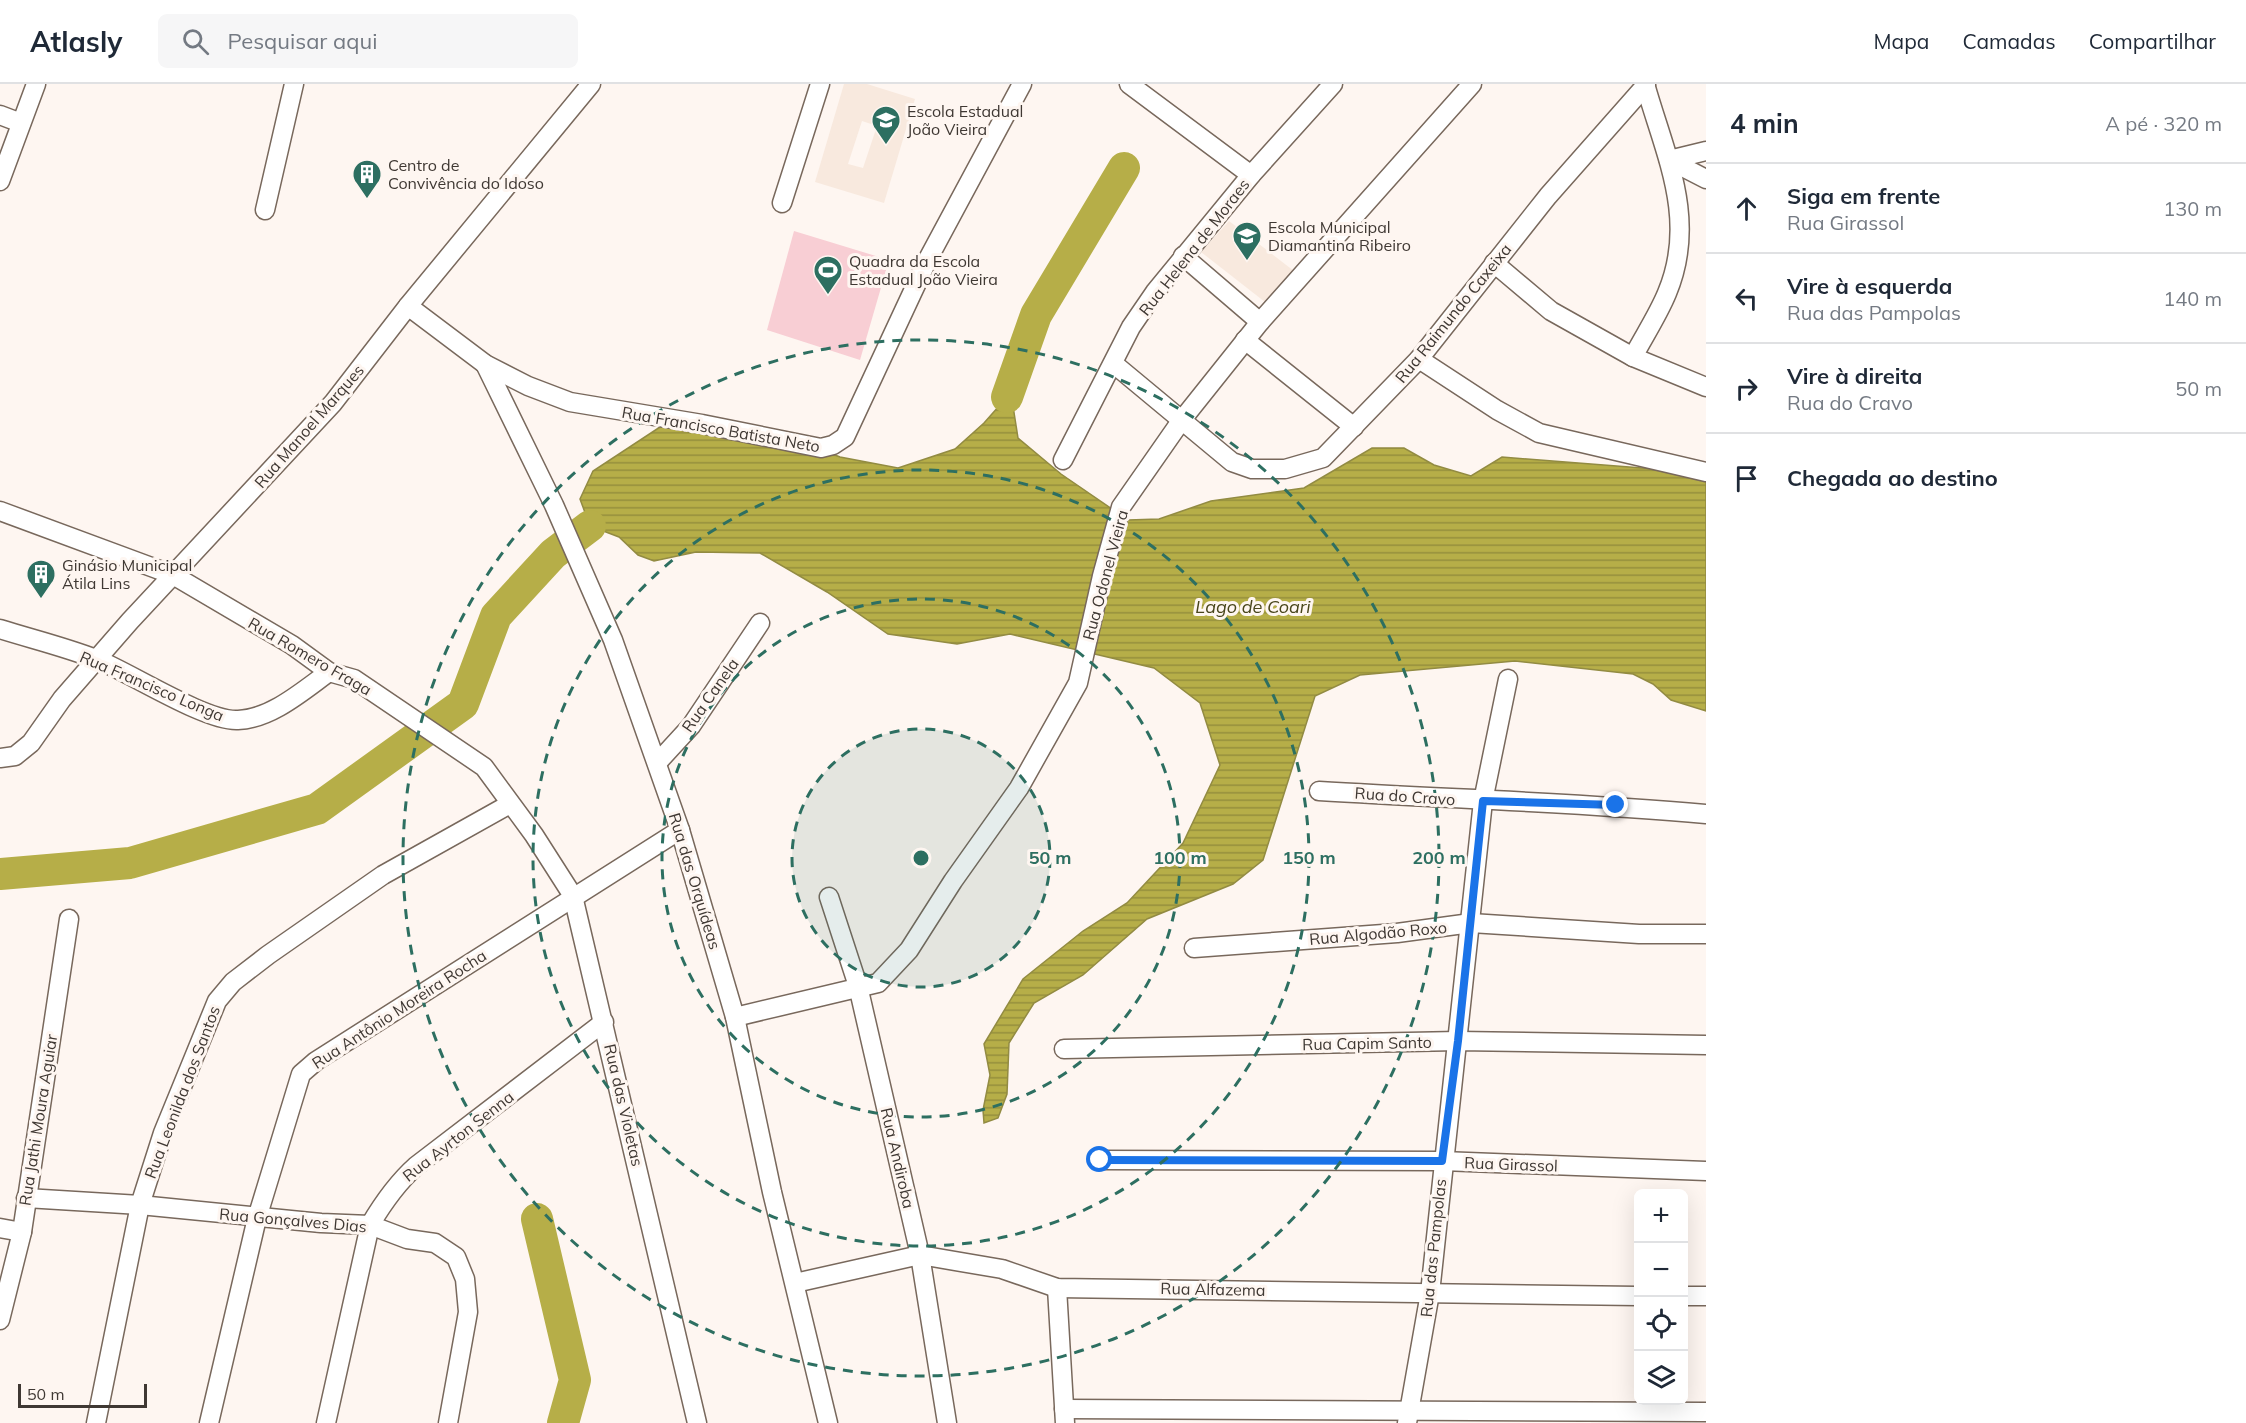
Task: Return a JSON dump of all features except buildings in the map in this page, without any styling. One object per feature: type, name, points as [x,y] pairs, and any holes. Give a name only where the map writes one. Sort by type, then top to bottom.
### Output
[{"type":"street","points":[[0,181],[36,84]]},
{"type":"street","points":[[265,210],[294,84]]},
{"type":"street","name":"Rua Manoel Marques","points":[[8,757],[31,744],[62,699],[173,575],[333,403],[408,306],[591,84]]},
{"type":"street","points":[[782,203],[820,84]]},
{"type":"street","name":"Rua Francisco Batista Neto","points":[[408,306],[485,364],[528,386],[570,402],[702,424],[821,448],[833,446],[845,437],[928,259],[1022,84]]},
{"type":"street","name":"Rua Helena de Moraes","points":[[1063,459],[1131,327],[1183,256],[1251,175],[1333,84]]},
{"type":"street","name":"Rua Odonel Vieira","points":[[735,1017],[878,983],[909,950],[953,881],[1019,788],[1078,683],[1102,576],[1121,507],[1181,421],[1245,340],[1472,84]]},
{"type":"street","points":[[1633,357],[1667,293],[1679,255],[1682,222],[1669,160],[1646,84]]},
{"type":"street","name":"Rua Raimundo Caxeixa","points":[[1113,364],[1232,462],[1252,469],[1285,469],[1323,458],[1419,358],[1548,196],[1646,84]]},
{"type":"street","points":[[1138,87],[1251,175]]},
{"type":"street","points":[[0,115],[21,123]]},
{"type":"street","points":[[1669,160],[1706,151]]},
{"type":"street","points":[[1669,160],[1706,179]]},
{"type":"street","points":[[1183,256],[1260,322]]},
{"type":"street","points":[[1494,263],[1551,311],[1633,357],[1706,387]]},
{"type":"street","points":[[1245,340],[1354,428]]},
{"type":"street","points":[[1419,358],[1497,410],[1539,434],[1706,472]]},
{"type":"street","name":"Rua das Orquídeas","points":[[485,364],[554,505],[613,640],[680,830],[735,1017],[771,1192],[828,1423]]},
{"type":"street","name":"Rua Romero Fraga","points":[[0,511],[173,575],[292,645],[329,672],[354,679],[484,767]]},
{"type":"street","name":"Rua Canela","points":[[657,763],[691,726],[759,623]]},
{"type":"street","name":"Rua Francisco Longa","points":[[0,629],[97,660],[195,707],[236,721],[254,718],[277,706],[329,672]]},
{"type":"street","name":"Rua das Pampolas","points":[[1408,1417],[1430,1293],[1442,1161],[1458,1041],[1483,801],[1508,680]]},
{"type":"street","name":"Rua das Violetas","points":[[484,767],[534,835],[573,896],[697,1423]]},
{"type":"street","name":"Rua do Cravo","points":[[1319,791],[1483,801],[1616,805],[1706,814]]},
{"type":"street","name":"Rua Leonilda dos Santos","points":[[96,1423],[140,1205],[163,1133],[206,1023],[217,1001],[232,982],[383,875],[510,804]]},
{"type":"street","name":"Rua Antônio Moreira Rocha","points":[[209,1423],[257,1218],[301,1074],[316,1061],[680,830]]},
{"type":"street","name":"Rua Andiroba","points":[[829,897],[858,986],[920,1255],[947,1423]]},
{"type":"street","name":"Rua Jathi Moura Aguiar","points":[[0,1320],[22,1232],[69,919]]},
{"type":"street","name":"Rua Algodão Roxo","points":[[1194,948],[1397,933],[1471,923],[1639,934],[1706,934]]},
{"type":"street","name":"Rua Ayrton Senna","points":[[326,1423],[370,1225],[401,1179],[604,1022]]},
{"type":"street","name":"Rua Capim Santo","points":[[1064,1049],[1458,1041],[1706,1046]]},
{"type":"street","name":"Rua Girassol","points":[[1100,1160],[1442,1161],[1706,1171]]},
{"type":"street","name":"Rua Gonçalves Dias","points":[[26,1198],[140,1205],[257,1218],[370,1225],[407,1239],[435,1243],[456,1257],[465,1280],[468,1312],[448,1423]]},
{"type":"street","points":[[0,1228],[22,1232]]},
{"type":"street","name":"Rua Alfazema","points":[[795,1283],[920,1255],[952,1258],[1002,1269],[1057,1288],[1634,1296]]},
{"type":"street","points":[[1057,1288],[1064,1416],[1408,1417],[1706,1412]]},
{"type":"street","points":[[1688,1296],[1706,1296]]},
{"type":"shaded area","name":"Escola Estadual João Vieira","points":[[844,84],[867,84],[915,99],[884,203],[815,182]],"holes":[[[862,121],[877,126],[863,168],[848,164]]]},
{"type":"shaded area","name":"Escola Municipal Diamantina Ribeiro","points":[[1229,221],[1294,271],[1265,302],[1201,252]]},
{"type":"shaded area","name":"Quadra da Escola Estadual João Vieira","points":[[794,231],[889,260],[860,360],[767,330]]},
{"type":"water","name":"Lago de Coari","points":[[1007,397],[1013,406],[1018,438],[1061,474],[1128,520],[1159,519],[1211,501],[1304,488],[1372,448],[1404,448],[1434,465],[1471,476],[1502,457],[1706,473],[1706,711],[1671,700],[1653,684],[1633,674],[1515,661],[1360,675],[1315,696],[1263,860],[1233,884],[1147,919],[1083,975],[1034,1003],[1009,1043],[1007,1094],[998,1118],[984,1123],[983,1110],[990,1075],[984,1044],[1023,979],[1083,931],[1127,903],[1183,843],[1220,765],[1200,703],[1154,668],[1010,634],[957,644],[888,634],[827,592],[760,553],[696,552],[654,561],[638,555],[619,537],[590,526],[580,499],[593,471],[660,427],[699,418],[774,431],[840,457],[898,468],[955,449],[984,423]]},
{"type":"waterway","points":[[1007,397],[1036,315],[1124,168]]},
{"type":"waterway","points":[[0,874],[130,863],[317,809],[463,704],[496,616],[553,554],[590,526]]},
{"type":"waterway","points":[[537,1219],[575,1380],[563,1423]]},
{"type":"place","name":"Escola Estadual João Vieira","points":[[886,146]]},
{"type":"place","name":"Centro de Convivência do Idoso","points":[[367,200]]},
{"type":"place","name":"Escola Municipal Diamantina Ribeiro","points":[[1247,262]]},
{"type":"place","name":"Quadra da Escola Estadual João Vieira","points":[[828,296]]},
{"type":"place","name":"Ginásio Municipal Átila Lins","points":[[41,600]]},
{"type":"route","points":[[1100,1160],[1442,1161],[1458,1041],[1483,801],[1616,805]]}]
